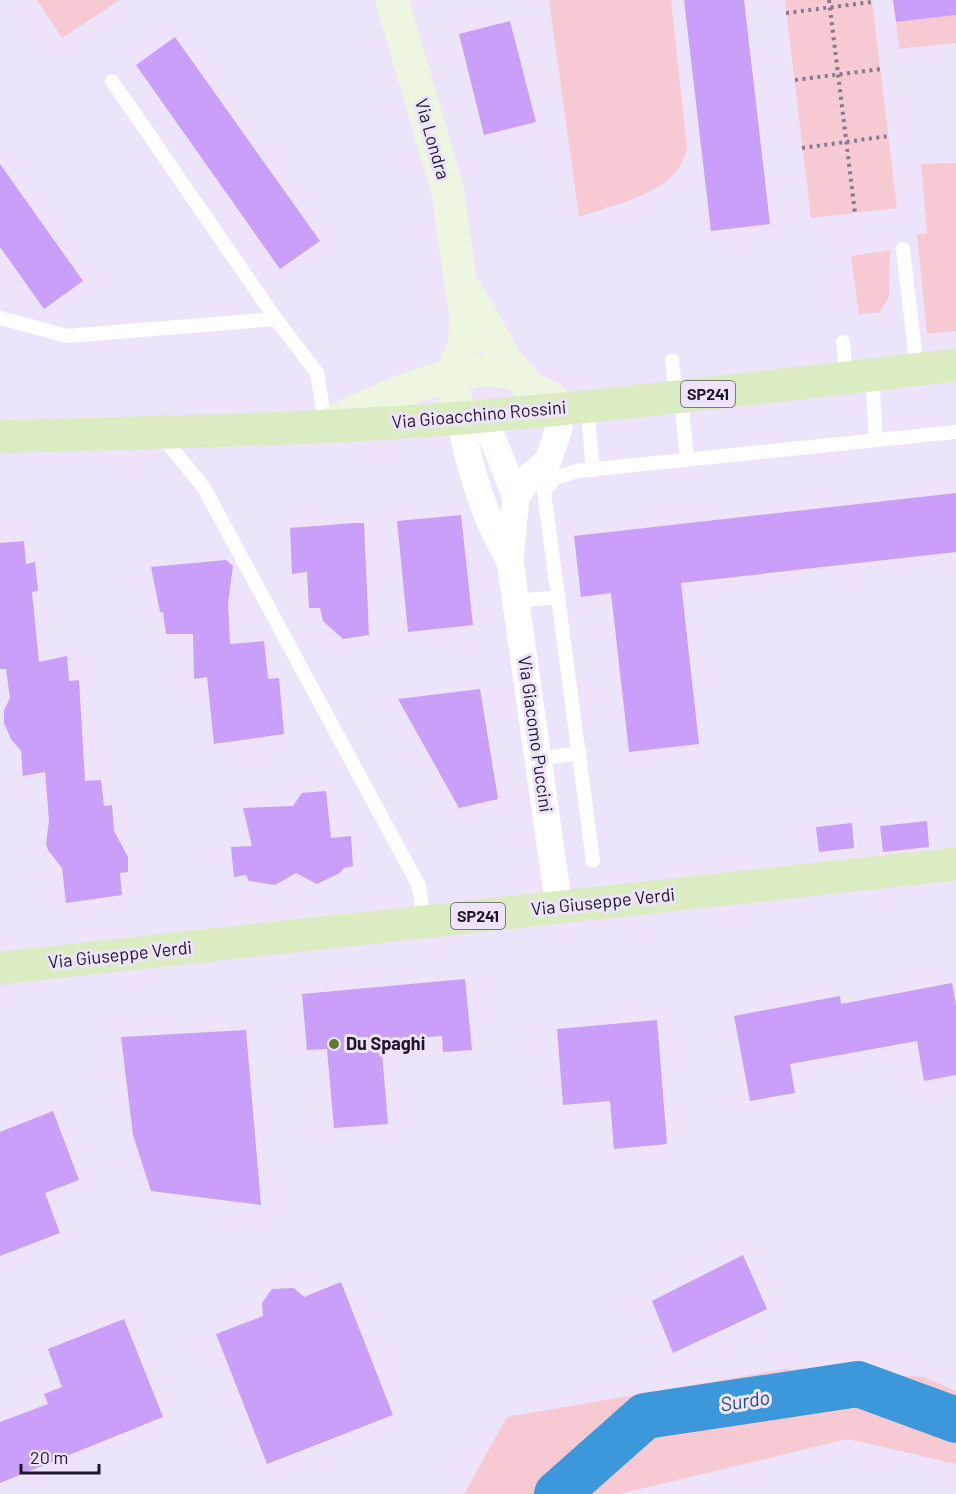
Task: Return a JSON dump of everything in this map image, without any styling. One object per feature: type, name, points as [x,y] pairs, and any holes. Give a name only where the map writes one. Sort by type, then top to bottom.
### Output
[{"type":"main road","name":"Via Gioacchino Rossini","points":[[0,437],[326,426],[460,418],[678,397],[956,365]]},
{"type":"main road","name":"Via Giuseppe Verdi","points":[[0,968],[956,864]]},
{"type":"street","name":"Via Londra","points":[[392,0],[447,188],[466,319],[464,347],[450,376]]},
{"type":"street","name":"Via Londra","points":[[461,281],[508,364],[532,390],[573,407]]},
{"type":"street","points":[[326,426],[377,399],[450,376],[512,371],[522,378]]},
{"type":"street","points":[[450,376],[460,418]]},
{"type":"street","points":[[516,497],[530,476],[548,461],[559,428],[573,407]]},
{"type":"street","name":"Via Giacomo Puccini","points":[[460,418],[481,426],[491,435],[516,497],[510,561],[559,907]]},
{"type":"street","name":"Via Giacomo Puccini","points":[[460,418],[474,475],[495,537],[510,561]]},
{"type":"lane","points":[[112,81],[276,319],[317,373],[326,426]]},
{"type":"lane","points":[[903,249],[916,369]]},
{"type":"lane","points":[[1,316],[67,336],[276,319]]},
{"type":"lane","points":[[843,342],[859,376],[876,440]]},
{"type":"lane","points":[[672,360],[687,460]]},
{"type":"lane","points":[[573,407],[593,470]]},
{"type":"lane","points":[[158,432],[204,488],[419,886],[424,921]]},
{"type":"lane","points":[[593,861],[544,492],[555,478],[593,470],[956,432]]},
{"type":"lane","points":[[517,601],[559,597]]},
{"type":"lane","points":[[538,759],[580,753]]},
{"type":"path","points":[[829,0],[855,213]]},
{"type":"path","points":[[786,12],[872,2]]},
{"type":"path","points":[[795,80],[881,69]]},
{"type":"path","points":[[802,148],[889,136]]},
{"type":"shaded area","points":[[37,0],[120,0],[62,38]]},
{"type":"shaded area","points":[[549,0],[671,0],[687,148],[681,164],[672,176],[644,195],[579,217]]},
{"type":"shaded area","points":[[785,0],[872,0],[897,208],[811,218]]},
{"type":"shaded area","points":[[956,15],[956,43],[899,49],[896,22]]},
{"type":"shaded area","points":[[956,163],[956,331],[927,334],[917,234],[927,233],[921,164]]},
{"type":"shaded area","points":[[890,250],[889,297],[880,312],[859,315],[851,256]]},
{"type":"shaded area","points":[[785,1369],[924,1377],[956,1391],[956,1464],[848,1439],[620,1494],[464,1494],[507,1417]]},
{"type":"building","points":[[684,0],[744,0],[770,224],[711,231]]},
{"type":"building","points":[[893,0],[956,0],[956,15],[896,22]]},
{"type":"building","points":[[510,21],[536,122],[484,135],[459,34]]},
{"type":"building","points":[[175,37],[320,241],[280,269],[136,65]]},
{"type":"building","points":[[0,164],[83,281],[44,309],[0,247]]},
{"type":"building","points":[[956,493],[956,552],[681,583],[699,744],[629,752],[611,593],[581,597],[574,536]]},
{"type":"building","points":[[461,515],[473,625],[408,632],[397,521]]},
{"type":"building","points":[[364,523],[369,635],[343,639],[323,621],[320,608],[309,608],[307,572],[292,574],[290,528]]},
{"type":"building","points":[[24,541],[26,564],[35,562],[38,591],[32,592],[39,662],[67,656],[69,681],[79,680],[85,781],[101,780],[104,806],[112,805],[114,831],[128,857],[128,872],[120,873],[122,895],[66,903],[62,868],[46,844],[49,820],[45,772],[23,776],[21,751],[11,739],[4,723],[4,710],[10,698],[6,669],[0,669],[0,543]]},
{"type":"building","points":[[226,560],[233,566],[228,604],[230,644],[264,641],[268,679],[279,678],[284,734],[214,744],[207,677],[194,679],[193,634],[166,634],[163,612],[160,612],[151,567]]},
{"type":"building","points":[[480,689],[498,799],[459,808],[398,699]]},
{"type":"building","points":[[326,791],[331,838],[351,836],[353,866],[344,868],[340,873],[317,884],[296,873],[275,885],[249,881],[246,875],[234,877],[231,847],[252,846],[243,808],[293,806],[302,793]]},
{"type":"building","points":[[927,821],[929,847],[883,852],[880,826]]},
{"type":"building","points":[[852,823],[854,848],[819,852],[816,827]]},
{"type":"building","points":[[465,979],[472,1050],[443,1052],[442,1036],[381,1041],[388,1124],[334,1128],[327,1049],[307,1050],[302,994]]},
{"type":"building","points":[[952,983],[956,1005],[956,1075],[924,1081],[917,1041],[790,1064],[795,1093],[750,1101],[734,1016],[840,996],[841,1004]]},
{"type":"building","points":[[657,1020],[667,1144],[614,1149],[610,1101],[563,1105],[557,1029]]},
{"type":"building","points":[[246,1030],[261,1205],[151,1191],[133,1135],[121,1037]]},
{"type":"building","points":[[53,1111],[79,1180],[45,1193],[60,1233],[0,1256],[0,1132]]},
{"type":"building","points":[[743,1255],[767,1309],[673,1353],[652,1301]]},
{"type":"building","points":[[341,1282],[393,1415],[267,1464],[216,1334],[263,1316],[262,1303],[272,1289],[294,1288],[304,1297]]},
{"type":"building","points":[[124,1319],[163,1417],[0,1483],[0,1422],[48,1404],[44,1394],[62,1387],[48,1349]]},
{"type":"waterway","name":"Surdo","points":[[557,1494],[645,1416],[858,1384],[956,1420]]},
{"type":"place","name":"Du Spaghi","points":[[334,1044]]}]
